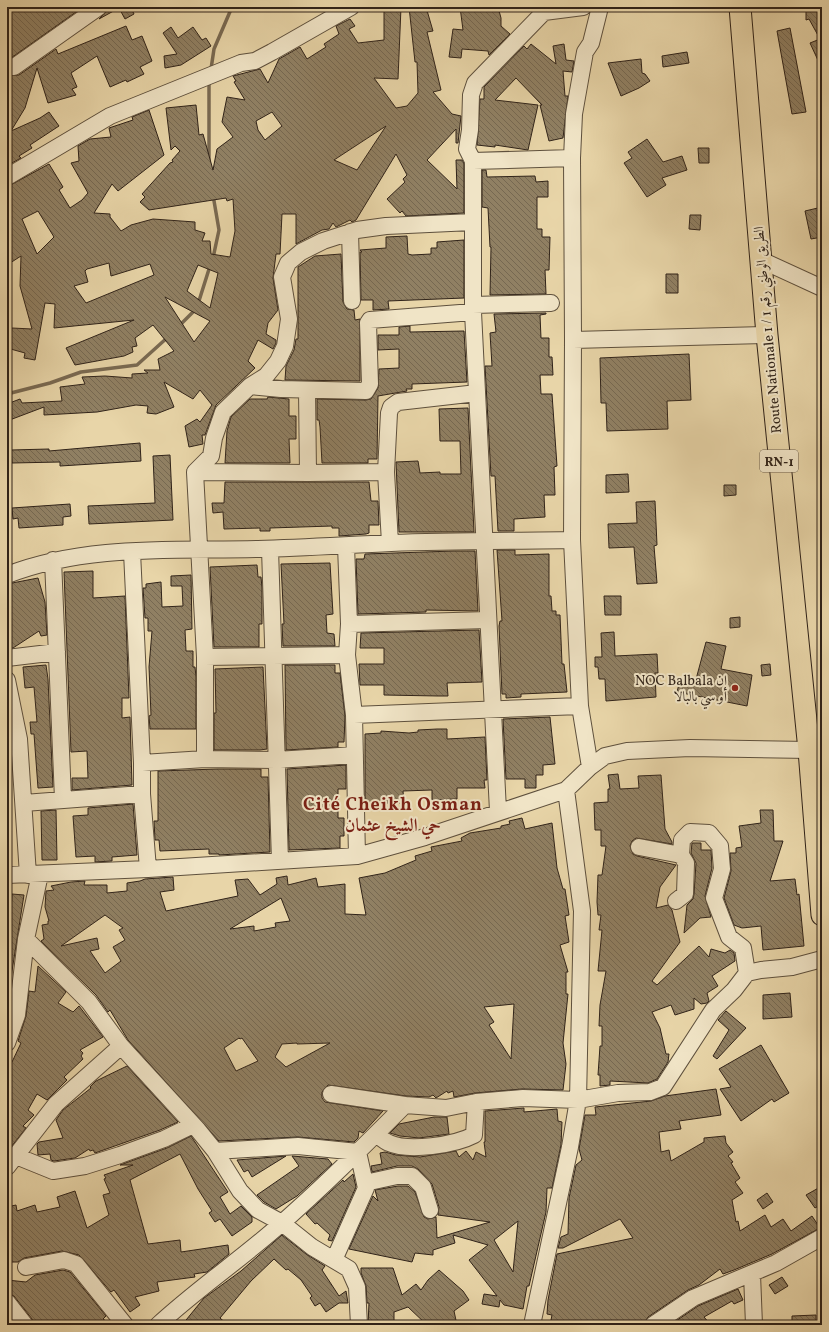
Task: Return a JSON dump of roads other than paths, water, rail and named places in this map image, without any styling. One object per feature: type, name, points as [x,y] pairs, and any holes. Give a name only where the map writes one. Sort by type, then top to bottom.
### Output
[{"type":"main road","name":"Route Nationale 1 / الطريق الوطني رقم 1","points":[[740,7],[767,334],[809,750],[822,915]]},
{"type":"street","points":[[7,67],[14,67],[99,7]]},
{"type":"street","points":[[7,177],[110,116],[241,63],[255,61],[351,7]]},
{"type":"street","points":[[498,811],[473,309],[473,161],[467,149],[470,130],[471,95],[475,83],[544,12],[584,7]]},
{"type":"street","points":[[590,767],[580,706],[572,540],[572,158],[574,114],[582,62],[585,52],[591,43],[600,7]]},
{"type":"street","points":[[473,161],[572,158]]},
{"type":"street","points":[[205,760],[205,657],[195,472],[210,456],[214,438],[223,412],[250,386],[266,376],[278,361],[285,346],[289,319],[282,277],[288,263],[301,252],[324,241],[350,232],[386,226],[472,222]]},
{"type":"street","points":[[350,232],[352,301]]},
{"type":"street","points":[[761,260],[822,288]]},
{"type":"street","points":[[250,386],[281,390],[363,392],[369,388],[368,323],[370,320],[473,309],[551,303]]},
{"type":"street","points":[[573,340],[767,334]]},
{"type":"street","points":[[308,390],[308,473]]},
{"type":"street","points":[[390,543],[386,472],[389,414],[391,407],[398,402],[477,392]]},
{"type":"street","points":[[195,472],[386,472]]},
{"type":"street","points":[[7,575],[53,560],[72,556],[132,552],[270,549],[390,543],[572,540]]},
{"type":"street","points":[[346,546],[349,624],[347,655],[354,715],[356,755],[357,856]]},
{"type":"street","points":[[270,549],[280,861]]},
{"type":"street","points":[[132,552],[142,763],[142,794],[148,869]]},
{"type":"street","points":[[53,560],[63,799]]},
{"type":"street","points":[[349,624],[488,620]]},
{"type":"street","points":[[7,658],[57,652]]},
{"type":"street","points":[[205,657],[347,655]]},
{"type":"street","points":[[7,680],[19,739],[24,803],[34,874],[17,1014],[7,1043]]},
{"type":"street","points":[[354,715],[492,708],[580,706]]},
{"type":"street","points":[[7,875],[148,869],[357,856],[425,837],[498,811],[566,790],[590,767],[605,756],[627,751],[690,748],[809,750]]},
{"type":"street","points":[[142,763],[205,760],[276,760],[356,755]]},
{"type":"street","points":[[532,1325],[570,1147],[578,1100],[582,911],[566,790]]},
{"type":"street","points":[[24,803],[142,794]]},
{"type":"street","points":[[676,901],[685,894],[686,863],[681,855],[682,840],[690,832],[709,833],[720,846],[722,869],[714,898],[729,937],[743,948],[747,973]]},
{"type":"street","points":[[639,847],[681,855]]},
{"type":"street","points":[[26,939],[89,1002],[121,1046],[215,1151],[244,1196],[258,1210],[282,1223],[312,1247],[349,1270],[357,1287],[359,1325]]},
{"type":"street","points":[[331,1094],[405,1105],[446,1108],[476,1102],[523,1098],[578,1100],[618,1093],[650,1092],[662,1086],[714,1010],[734,990],[747,973],[792,967],[822,959]]},
{"type":"street","points":[[121,1046],[56,1104],[12,1162],[53,1171],[85,1166],[164,1139],[193,1125]]},
{"type":"street","points":[[376,1134],[388,1143],[412,1147],[465,1140],[474,1135],[476,1102]]},
{"type":"street","points":[[158,1325],[190,1296],[282,1223],[337,1174],[405,1105]]},
{"type":"street","points":[[215,1151],[298,1146],[358,1152]]},
{"type":"street","points":[[334,1260],[366,1188],[358,1152]]},
{"type":"street","points":[[365,1183],[397,1176],[412,1176],[423,1187],[430,1210]]},
{"type":"street","points":[[653,1325],[693,1298],[776,1263],[822,1237]]},
{"type":"street","points":[[26,1268],[64,1260],[76,1264],[124,1325]]},
{"type":"street","points":[[752,1274],[754,1325]]},
{"type":"street","points":[[7,1302],[25,1325]]},
{"type":"waterway","points":[[211,69],[214,49],[232,7]]},
{"type":"waterway","points":[[209,81],[209,161]]},
{"type":"waterway","points":[[213,195],[219,230],[213,258]]},
{"type":"waterway","points":[[198,304],[210,266]]},
{"type":"waterway","points":[[179,326],[196,309]]},
{"type":"waterway","points":[[7,394],[50,383],[81,372],[137,365],[168,337]]},
{"type":"place","name":"NOC Balbala إن أو سي بالبالا","points":[[735,688]]},
{"type":"district","name":"Cité Cheikh Osman حي الشيخ عثمان","points":[[393,814]]}]
